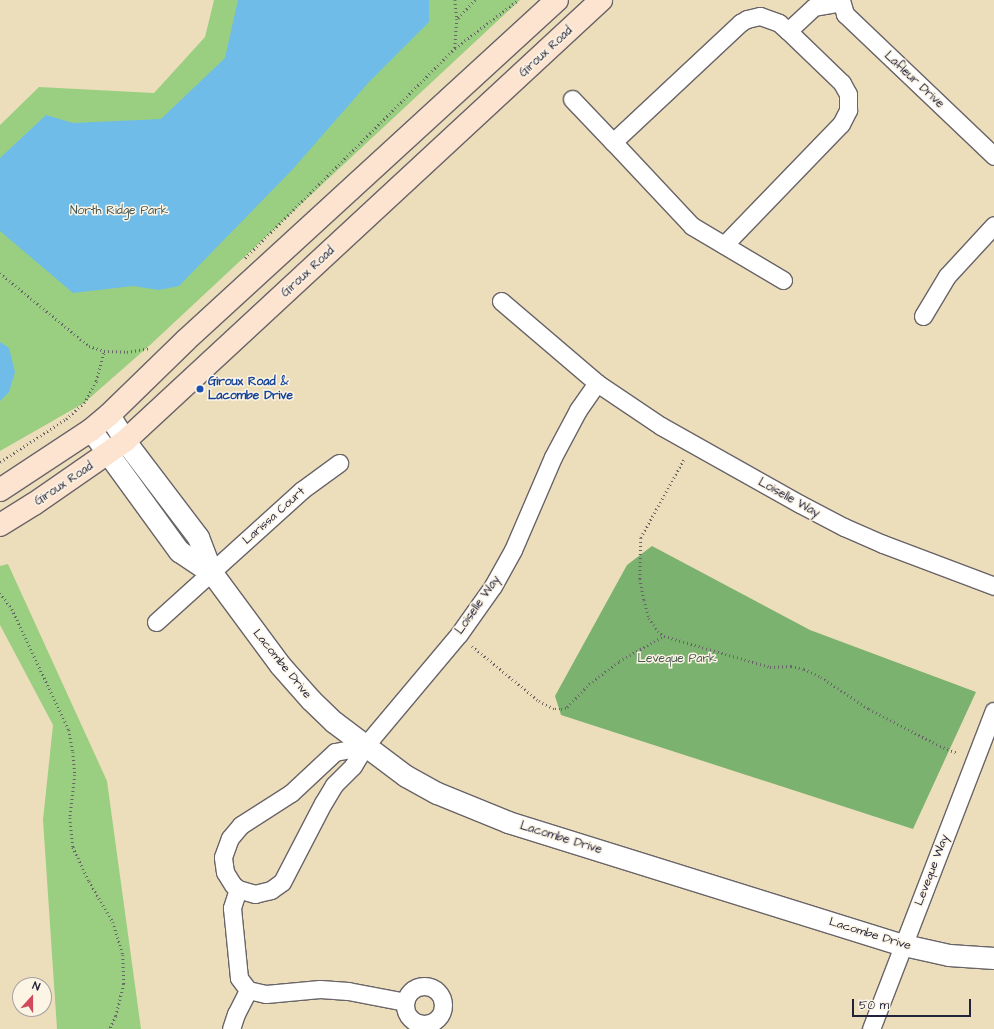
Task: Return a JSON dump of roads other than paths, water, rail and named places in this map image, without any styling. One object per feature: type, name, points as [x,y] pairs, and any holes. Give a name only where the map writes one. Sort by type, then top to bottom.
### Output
[{"type":"main road","points":[[0,490],[90,430],[109,415],[186,340],[557,0]]},
{"type":"main road","name":"Giroux Road","points":[[0,525],[107,455],[125,441],[601,0]]},
{"type":"street","points":[[788,31],[814,7],[841,1]]},
{"type":"street","name":"Lafleur Drive","points":[[841,1],[845,14],[994,156]]},
{"type":"street","points":[[613,142],[740,22],[760,16],[779,23],[788,31],[842,83],[848,94],[848,110],[841,124],[724,245]]},
{"type":"street","points":[[572,99],[692,226],[783,280]]},
{"type":"street","points":[[923,316],[947,276],[994,226]]},
{"type":"street","name":"Loiselle Way","points":[[501,300],[597,383],[662,426],[823,516],[883,544],[994,586]]},
{"type":"street","name":"Loiselle Way","points":[[238,889],[255,894],[263,893],[282,882],[328,793],[353,766],[365,746],[459,634],[493,586],[513,550],[553,457],[578,410],[597,383]]},
{"type":"street","name":"Lacombe Drive","points":[[109,415],[125,441],[198,537],[212,574],[294,682],[334,722],[406,776],[437,793],[482,813],[904,945],[950,955],[994,958]]},
{"type":"street","name":"Lacombe Drive","points":[[90,430],[179,551],[212,574]]},
{"type":"street","name":"Larissa Court","points":[[212,574],[302,490],[339,462]]},
{"type":"street","points":[[156,622],[212,574]]},
{"type":"street","name":"Leveque Way","points":[[871,1029],[994,711]]},
{"type":"street","points":[[365,746],[335,752],[296,789],[247,819],[234,832],[226,847],[224,866],[229,880],[238,889],[232,908],[238,970],[242,984],[248,990],[266,994],[320,989],[348,991],[405,1002]]},
{"type":"street","points":[[231,1029],[236,1014],[248,990]]},
{"type":"water","points":[[238,0],[429,0],[429,22],[369,82],[292,170],[179,286],[159,290],[133,286],[73,293],[0,231],[0,158],[46,115],[73,123],[161,119],[225,58]]},
{"type":"water","points":[[0,342],[9,348],[15,372],[9,392],[0,401]]},
{"type":"place","name":"Giroux Road & Lacombe Drive","points":[[200,389]]},
{"type":"park label","name":"North Ridge Park","points":[[119,211]]},
{"type":"park label","name":"Leveque Park","points":[[677,659]]}]
